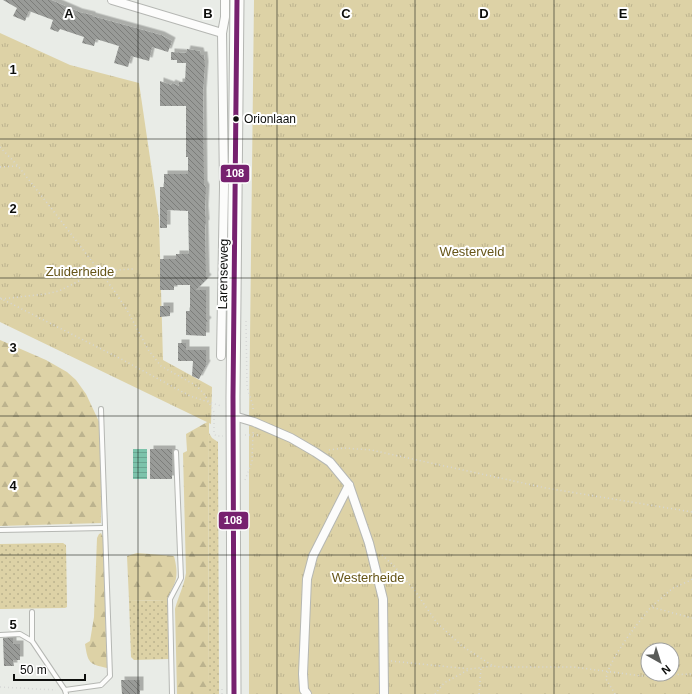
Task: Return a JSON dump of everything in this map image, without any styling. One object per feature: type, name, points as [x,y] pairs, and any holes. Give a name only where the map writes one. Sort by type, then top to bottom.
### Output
[{"type":"main road","name":"Larenseweg","points":[[234,694],[233,397],[237,0]]},
{"type":"street","points":[[112,0],[222,33]]},
{"type":"street","name":"Larenseweg","points":[[221,356],[224,187],[224,74],[222,33],[224,0]]},
{"type":"street","points":[[234,416],[254,422],[291,438],[316,452],[330,462],[349,485],[370,547],[383,599],[384,694]]},
{"type":"street","points":[[307,694],[304,690],[303,674],[307,579],[313,556],[349,485]]},
{"type":"lane","points":[[0,635],[20,634],[32,641],[66,692],[102,685],[110,676],[101,409]]},
{"type":"lane","points":[[172,694],[170,599],[181,578],[176,452]]},
{"type":"lane","points":[[0,530],[104,528]]},
{"type":"lane","points":[[32,612],[32,641]]},
{"type":"path","points":[[0,147],[18,166],[127,310],[149,351],[161,366],[197,386],[205,395],[214,412],[214,433],[216,436],[222,436]]},
{"type":"path","points":[[0,167],[18,166]]},
{"type":"path","points":[[1,299],[59,291],[99,272],[133,269]]},
{"type":"path","points":[[1,299],[123,360],[190,396],[221,406]]},
{"type":"path","points":[[316,452],[344,448],[371,450],[546,488],[692,512]]},
{"type":"path","points":[[370,547],[377,551],[395,567],[415,591],[437,623],[462,646],[493,666]]},
{"type":"path","points":[[616,694],[606,679],[607,671],[630,634],[651,607],[673,588],[692,579]]},
{"type":"path","points":[[651,607],[692,618]]},
{"type":"path","points":[[383,660],[470,669],[493,666],[574,667],[642,676],[692,674]]},
{"type":"path","points":[[479,694],[481,667]]},
{"type":"path","points":[[435,694],[444,683],[470,669]]},
{"type":"path","points":[[0,687],[66,692]]},
{"type":"green space","name":"Westerveld","points":[[254,0],[692,0],[692,694],[249,694],[249,424]]},
{"type":"green space","name":"Zuiderheide","points":[[0,33],[70,65],[139,83],[159,219],[163,360],[212,387],[211,424],[0,322]]},
{"type":"green space","points":[[0,340],[46,360],[67,372],[76,380],[86,394],[101,426],[101,523],[0,526]]},
{"type":"green space","points":[[209,421],[208,694],[177,694],[175,609],[186,573],[183,453],[187,451],[186,434]]},
{"type":"green space","points":[[209,433],[212,438],[218,442],[219,694],[208,694]]},
{"type":"green space","points":[[101,533],[103,537],[107,668],[90,662],[85,644],[90,641],[94,617],[97,538]]},
{"type":"green space","points":[[63,543],[66,545],[67,607],[0,609],[0,544]]},
{"type":"green space","points":[[137,553],[174,556],[176,579],[168,601],[129,600],[127,556]]},
{"type":"green space","points":[[129,600],[168,601],[170,659],[134,660],[131,657]]},
{"type":"shaded area","points":[[133,449],[147,449],[147,479],[133,479]]},
{"type":"building","points":[[3,0],[51,0],[79,12],[161,35],[172,41],[168,52],[152,47],[149,61],[131,56],[128,67],[114,63],[119,46],[96,39],[94,46],[82,43],[84,37],[60,29],[58,32],[50,29],[53,20],[29,11],[25,21],[13,16],[17,8]]},
{"type":"building","points":[[187,49],[200,51],[201,55],[204,55],[205,65],[203,92],[204,184],[206,188],[206,276],[208,278],[196,290],[206,290],[206,319],[208,321],[206,323],[206,336],[186,335],[186,311],[190,311],[190,285],[174,285],[174,290],[160,290],[160,259],[176,259],[176,254],[189,254],[188,211],[167,210],[167,228],[160,228],[160,187],[164,187],[164,174],[188,174],[188,157],[186,157],[186,106],[160,106],[160,81],[179,86],[179,82],[185,82],[186,63],[177,63],[177,60],[171,60],[171,52],[186,53]]},
{"type":"building","points":[[160,306],[170,306],[170,316],[160,317]]},
{"type":"building","points":[[178,343],[186,343],[186,350],[206,350],[207,364],[199,379],[192,376],[193,361],[178,361]]},
{"type":"building","points":[[150,449],[172,449],[172,479],[150,479]]},
{"type":"building","points":[[3,638],[13,638],[13,644],[20,644],[20,660],[13,660],[14,666],[4,666]]},
{"type":"building","points":[[121,680],[140,680],[140,694],[122,694]]},
{"type":"transit line","name":"108","points":[[234,694],[233,397],[237,0]]},
{"type":"place","name":"Orionlaan","points":[[236,119]]},
{"type":"park label","name":"Westerheide","points":[[368,577]]}]
